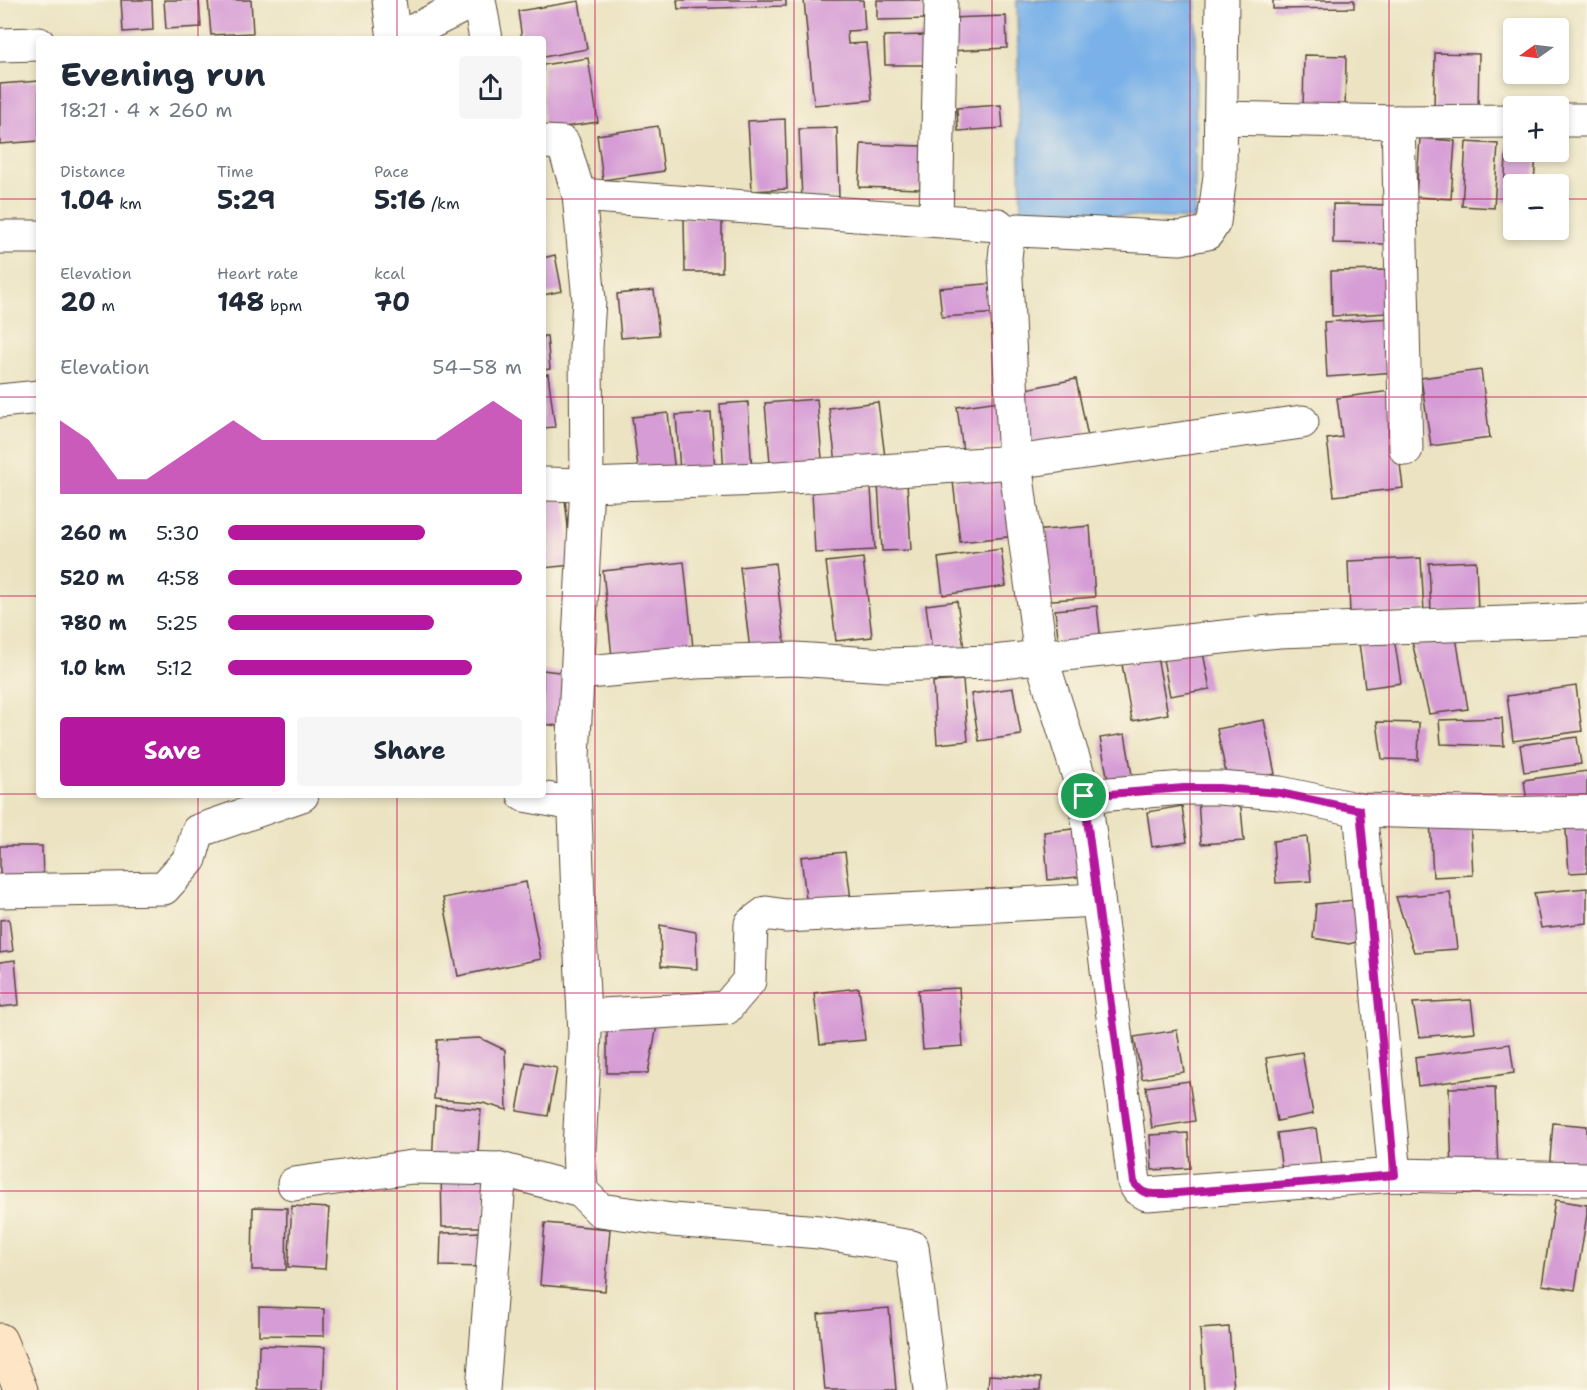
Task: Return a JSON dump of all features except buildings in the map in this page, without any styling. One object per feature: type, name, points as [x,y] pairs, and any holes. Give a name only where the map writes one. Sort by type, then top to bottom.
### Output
[{"type":"main road","points":[[0,1340],[21,1390]]},
{"type":"street","points":[[390,0],[396,36]]},
{"type":"street","points":[[402,36],[477,0],[485,36]]},
{"type":"street","points":[[936,220],[941,0]]},
{"type":"street","points":[[1222,0],[1220,176],[1214,222],[1207,232],[1180,238],[1018,230],[1007,240],[1005,258],[1015,462],[1041,657],[1084,796],[1134,1182],[1138,1189],[1147,1194],[1166,1194],[1395,1175],[1587,1179]]},
{"type":"street","points":[[0,45],[36,44]]},
{"type":"street","points":[[1221,118],[1398,122],[1503,121]]},
{"type":"street","points":[[1569,120],[1587,120]]},
{"type":"street","points":[[1398,122],[1406,449]]},
{"type":"street","points":[[546,142],[563,143],[579,195],[589,300],[586,348],[587,485],[573,757],[585,1016],[579,1149],[581,1191]]},
{"type":"street","points":[[579,195],[998,225]]},
{"type":"street","points":[[0,237],[36,237]]},
{"type":"street","points":[[0,401],[36,397]]},
{"type":"street","points":[[546,484],[587,485],[763,478],[1015,462],[1302,422]]},
{"type":"street","points":[[577,673],[717,661],[795,659],[886,665],[993,662],[1279,631],[1587,620]]},
{"type":"street","points":[[1084,796],[1184,788],[1219,788],[1280,793],[1360,810],[1587,812]]},
{"type":"street","points":[[0,891],[165,888],[190,859],[198,831],[293,798]]},
{"type":"street","points":[[541,798],[574,804]]},
{"type":"street","points":[[1360,810],[1395,1175]]},
{"type":"street","points":[[585,1016],[726,1008],[749,981],[751,924],[766,913],[784,916],[1097,900]]},
{"type":"street","points":[[294,1184],[412,1167],[500,1169],[581,1191],[600,1210],[672,1220],[819,1232],[912,1247],[930,1390]]},
{"type":"street","points":[[483,1390],[500,1169]]},
{"type":"water","points":[[1017,0],[1196,0],[1195,219],[1021,212]]},
{"type":"route","points":[[1184,788],[1219,788],[1280,793],[1360,810],[1395,1175],[1166,1194],[1147,1194],[1138,1189],[1134,1182],[1084,796],[1184,788]]}]
